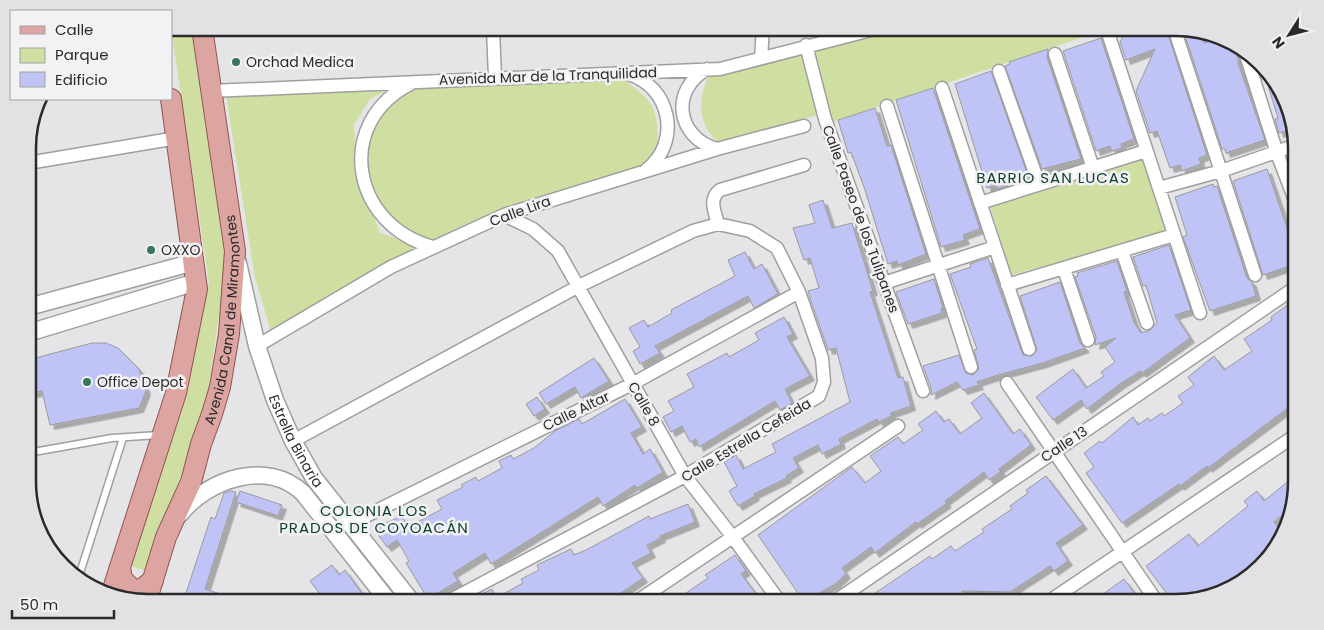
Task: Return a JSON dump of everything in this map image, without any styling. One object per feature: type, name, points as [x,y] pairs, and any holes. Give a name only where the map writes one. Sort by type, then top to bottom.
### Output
[{"type":"main road","name":"Avenida Canal de Miramontes","points":[[149,594],[166,537],[191,482],[220,387],[229,334],[234,250],[203,36]]},
{"type":"main road","name":"Avenida Canal de Miramontes","points":[[115,589],[176,393],[197,289],[171,100]]},
{"type":"main road","points":[[120,568],[122,580],[132,589],[141,590],[153,580]]},
{"type":"street","points":[[493,36],[495,78]]},
{"type":"street","points":[[761,58],[762,36]]},
{"type":"street","name":"Avenida Mar de la Tranquilidad","points":[[211,91],[720,69],[841,36]]},
{"type":"street","points":[[1109,36],[1200,313]]},
{"type":"street","points":[[1177,36],[1255,275]]},
{"type":"street","name":"Calle Paseo de los Tulipanes","points":[[806,45],[825,119],[923,391]]},
{"type":"street","points":[[1055,54],[1093,168]]},
{"type":"street","points":[[1249,63],[1288,182]]},
{"type":"street","points":[[707,69],[699,73],[688,86],[682,111],[693,136],[700,142],[717,149]]},
{"type":"street","points":[[1000,71],[1039,184]]},
{"type":"street","points":[[622,72],[648,83],[660,97],[667,115],[668,134],[663,151],[652,166],[644,172]]},
{"type":"street","points":[[414,81],[394,94],[371,122],[363,144],[362,168],[367,193],[384,220],[409,239],[433,247]]},
{"type":"street","points":[[942,88],[1029,348]]},
{"type":"street","points":[[887,106],[971,367]]},
{"type":"street","name":"Calle Lira","points":[[257,346],[391,267],[504,215],[717,149],[804,126]]},
{"type":"street","points":[[36,162],[177,138]]},
{"type":"street","points":[[1159,188],[1221,171],[1288,148]]},
{"type":"street","points":[[980,203],[1146,151]]},
{"type":"street","points":[[718,224],[713,200],[714,194],[720,190],[804,165]]},
{"type":"street","name":"Calle 8","points":[[504,215],[533,229],[558,251],[685,476],[774,594]]},
{"type":"street","name":"Calle Estrella Cefeida","points":[[293,440],[579,286],[693,231],[718,224],[750,230],[777,248],[799,292],[822,358],[824,382],[819,396],[685,476],[463,594]]},
{"type":"street","points":[[1007,285],[1174,235]]},
{"type":"street","points":[[884,283],[995,247]]},
{"type":"street","name":"Estrella Binaria","points":[[234,250],[257,346],[275,400],[293,440],[310,470],[406,594]]},
{"type":"street","points":[[1122,251],[1147,323]]},
{"type":"street","points":[[36,305],[194,262]]},
{"type":"street","points":[[1064,269],[1088,340]]},
{"type":"street","points":[[36,331],[196,282]]},
{"type":"street","name":"Calle Altar","points":[[350,524],[632,384],[799,292]]},
{"type":"street","name":"Calle 13","points":[[846,594],[1054,450],[1288,292]]},
{"type":"street","points":[[1007,383],[1152,594]]},
{"type":"street","points":[[648,594],[898,426]]},
{"type":"street","points":[[1059,594],[1122,550],[1288,440]]},
{"type":"street","points":[[293,483],[293,474],[296,471],[305,468],[310,470]]},
{"type":"street","name":"Estrella Binaria","points":[[166,537],[172,524],[190,502],[214,486],[240,477],[274,478],[293,483],[303,493],[383,594]]},
{"type":"lane","points":[[36,452],[162,434]]},
{"type":"lane","points":[[80,571],[123,438]]},
{"type":"green space","points":[[172,36],[193,36],[227,258],[206,407],[146,571],[131,566],[186,399],[209,282]]},
{"type":"green space","points":[[863,36],[1086,36],[832,122],[813,48]]},
{"type":"green space","points":[[803,51],[818,115],[719,143],[706,128],[701,110],[703,92],[710,74]]},
{"type":"green space","points":[[619,77],[646,98],[655,112],[658,147],[643,167],[440,241],[430,240],[389,222],[381,210],[370,180],[361,134],[365,123],[416,85]]},
{"type":"green space","points":[[396,86],[370,99],[354,125],[356,155],[362,187],[380,233],[421,247],[272,335],[255,278],[226,95]]},
{"type":"green space","points":[[1143,160],[1167,233],[1011,275],[990,205]]},
{"type":"building","points":[[1123,36],[1169,36],[1207,155],[1199,158],[1201,164],[1182,171],[1180,165],[1170,168],[1157,131],[1150,133],[1136,91],[1155,49],[1126,60],[1120,42]]},
{"type":"building","points":[[1185,37],[1203,39],[1204,43],[1212,42],[1236,54],[1265,140],[1226,153],[1225,149],[1222,149]]},
{"type":"building","points":[[1101,38],[1134,139],[1121,144],[1122,148],[1112,151],[1110,146],[1096,151],[1063,51]]},
{"type":"building","points":[[1048,49],[1047,57],[1081,159],[1042,169],[1005,66],[1010,64],[1009,62]]},
{"type":"building","points":[[991,71],[1027,173],[1025,174],[1026,178],[997,189],[996,185],[987,188],[955,84]]},
{"type":"building","points":[[1268,86],[1279,105],[1287,131],[1279,133],[1275,119],[1278,118]]},
{"type":"building","points":[[933,88],[980,229],[963,235],[965,240],[941,247],[896,100]]},
{"type":"building","points":[[875,108],[887,146],[891,145],[926,254],[898,265],[897,261],[888,264],[865,190],[851,152],[848,153],[838,120]]},
{"type":"building","points":[[1267,169],[1288,230],[1288,267],[1263,275],[1233,181]]},
{"type":"building","points":[[1213,184],[1214,187],[1217,186],[1247,278],[1252,282],[1256,296],[1210,311],[1183,237],[1187,235],[1175,197]]},
{"type":"building","points":[[823,200],[832,228],[852,223],[873,291],[870,292],[898,378],[903,377],[911,406],[891,413],[891,416],[879,422],[877,419],[839,439],[841,444],[822,454],[818,445],[793,458],[799,468],[786,476],[787,478],[754,494],[755,496],[738,506],[729,491],[737,486],[724,462],[736,455],[743,469],[776,452],[772,444],[850,402],[836,348],[828,350],[808,291],[819,288],[810,258],[804,260],[793,228],[815,223],[809,205]]},
{"type":"building","points":[[1169,245],[1191,310],[1175,315],[1190,338],[1142,373],[1140,371],[1120,384],[1087,409],[1081,400],[1053,420],[1036,397],[1073,369],[1086,388],[1104,376],[1101,372],[1115,362],[1105,347],[1116,338],[1095,345],[1096,337],[1075,277],[1078,276],[1077,273],[1117,261],[1127,291],[1124,292],[1134,322],[1141,333],[1150,330],[1157,323],[1146,285],[1143,286],[1133,257]]},
{"type":"building","points":[[745,252],[754,269],[762,264],[778,294],[754,308],[748,296],[655,346],[660,353],[640,364],[633,351],[640,347],[629,328],[644,320],[648,327],[672,313],[671,310],[735,276],[728,260]]},
{"type":"building","points":[[988,258],[1023,355],[1032,356],[1037,350],[1020,296],[1060,282],[1080,343],[1085,348],[1043,363],[977,382],[979,385],[963,390],[957,382],[931,395],[931,388],[923,366],[959,355],[966,373],[973,375],[979,369],[974,350],[977,349],[950,274],[971,267],[970,264]]},
{"type":"building","points":[[934,279],[943,308],[941,309],[942,313],[908,324],[896,292]]},
{"type":"building","points":[[1288,305],[1288,408],[1208,468],[1207,466],[1180,486],[1179,484],[1122,523],[1086,473],[1094,467],[1084,453],[1100,441],[1102,443],[1133,417],[1138,425],[1148,418],[1150,421],[1162,413],[1164,416],[1183,403],[1178,396],[1194,385],[1188,377],[1214,356],[1224,370],[1252,351],[1244,339],[1272,320],[1271,317]]},
{"type":"building","points":[[784,317],[793,334],[787,337],[810,376],[785,389],[792,403],[780,410],[775,401],[699,447],[696,439],[690,442],[682,426],[671,432],[663,417],[674,411],[668,401],[694,387],[687,374],[727,353],[729,357],[759,340],[755,333]]},
{"type":"building","name":"Office Depot","points":[[92,343],[106,343],[118,348],[139,369],[146,391],[139,408],[50,425],[42,391],[36,392],[36,358]]},
{"type":"building","points":[[594,358],[609,381],[581,398],[575,387],[546,404],[539,393]]},
{"type":"building","points":[[984,393],[1013,434],[1020,429],[1031,445],[999,469],[1001,471],[989,480],[984,472],[945,501],[947,503],[917,524],[916,522],[875,553],[871,547],[842,568],[846,574],[835,584],[818,594],[799,594],[758,535],[852,467],[865,483],[881,471],[870,456],[898,437],[903,444],[923,430],[918,424],[936,411],[944,422],[949,419],[960,434],[982,418],[971,403]]},
{"type":"building","points":[[537,397],[545,409],[534,416],[526,404]]},
{"type":"building","points":[[625,399],[642,427],[631,433],[643,454],[650,449],[663,472],[637,488],[635,485],[603,506],[598,497],[491,564],[485,553],[453,573],[458,581],[436,594],[425,594],[406,563],[409,561],[397,540],[387,547],[374,529],[383,523],[402,516],[408,527],[442,509],[437,500],[463,487],[461,485],[476,477],[478,481],[502,468],[499,461],[511,455],[513,459],[534,448],[555,431],[579,419],[582,424]]},
{"type":"building","points":[[1046,476],[1083,525],[1056,543],[1068,561],[1054,571],[1050,566],[1010,592],[962,591],[964,594],[874,594],[930,556],[932,559],[951,546],[955,551],[984,532],[982,529],[1012,509],[1010,506],[1028,493],[1026,490]]},
{"type":"building","points":[[1288,482],[1286,504],[1283,515],[1274,522],[1278,527],[1273,538],[1250,566],[1226,582],[1198,592],[1167,594],[1146,566],[1189,534],[1198,546],[1248,506],[1244,501],[1257,491],[1264,501]]},
{"type":"building","points":[[240,491],[282,505],[278,516],[236,502]]},
{"type":"building","points":[[236,492],[205,589],[220,594],[186,594],[211,517],[215,519],[224,493]]},
{"type":"building","points":[[688,504],[695,522],[660,536],[661,538],[647,545],[651,553],[632,563],[643,578],[620,594],[503,594],[523,583],[521,579],[539,570],[537,565],[571,549],[574,555],[649,516],[650,519]]},
{"type":"building","points":[[735,555],[746,571],[741,574],[756,594],[685,594],[708,578],[705,575]]},
{"type":"building","points":[[332,565],[339,575],[345,570],[362,594],[318,594],[319,593],[310,581]]},
{"type":"building","points":[[1124,579],[1135,594],[1103,594]]},
{"type":"building","points":[[492,589],[494,594],[482,594]]},
{"type":"place","name":"Orchad Medica","points":[[236,62]]},
{"type":"place","name":"OXXO","points":[[151,250]]},
{"type":"place","name":"Office Depot","points":[[87,382]]},
{"type":"district","name":"BARRIO SAN LUCAS","points":[[1053,177]]},
{"type":"district","name":"COLONIA LOS PRADOS DE COYOACÁN","points":[[374,518]]}]
